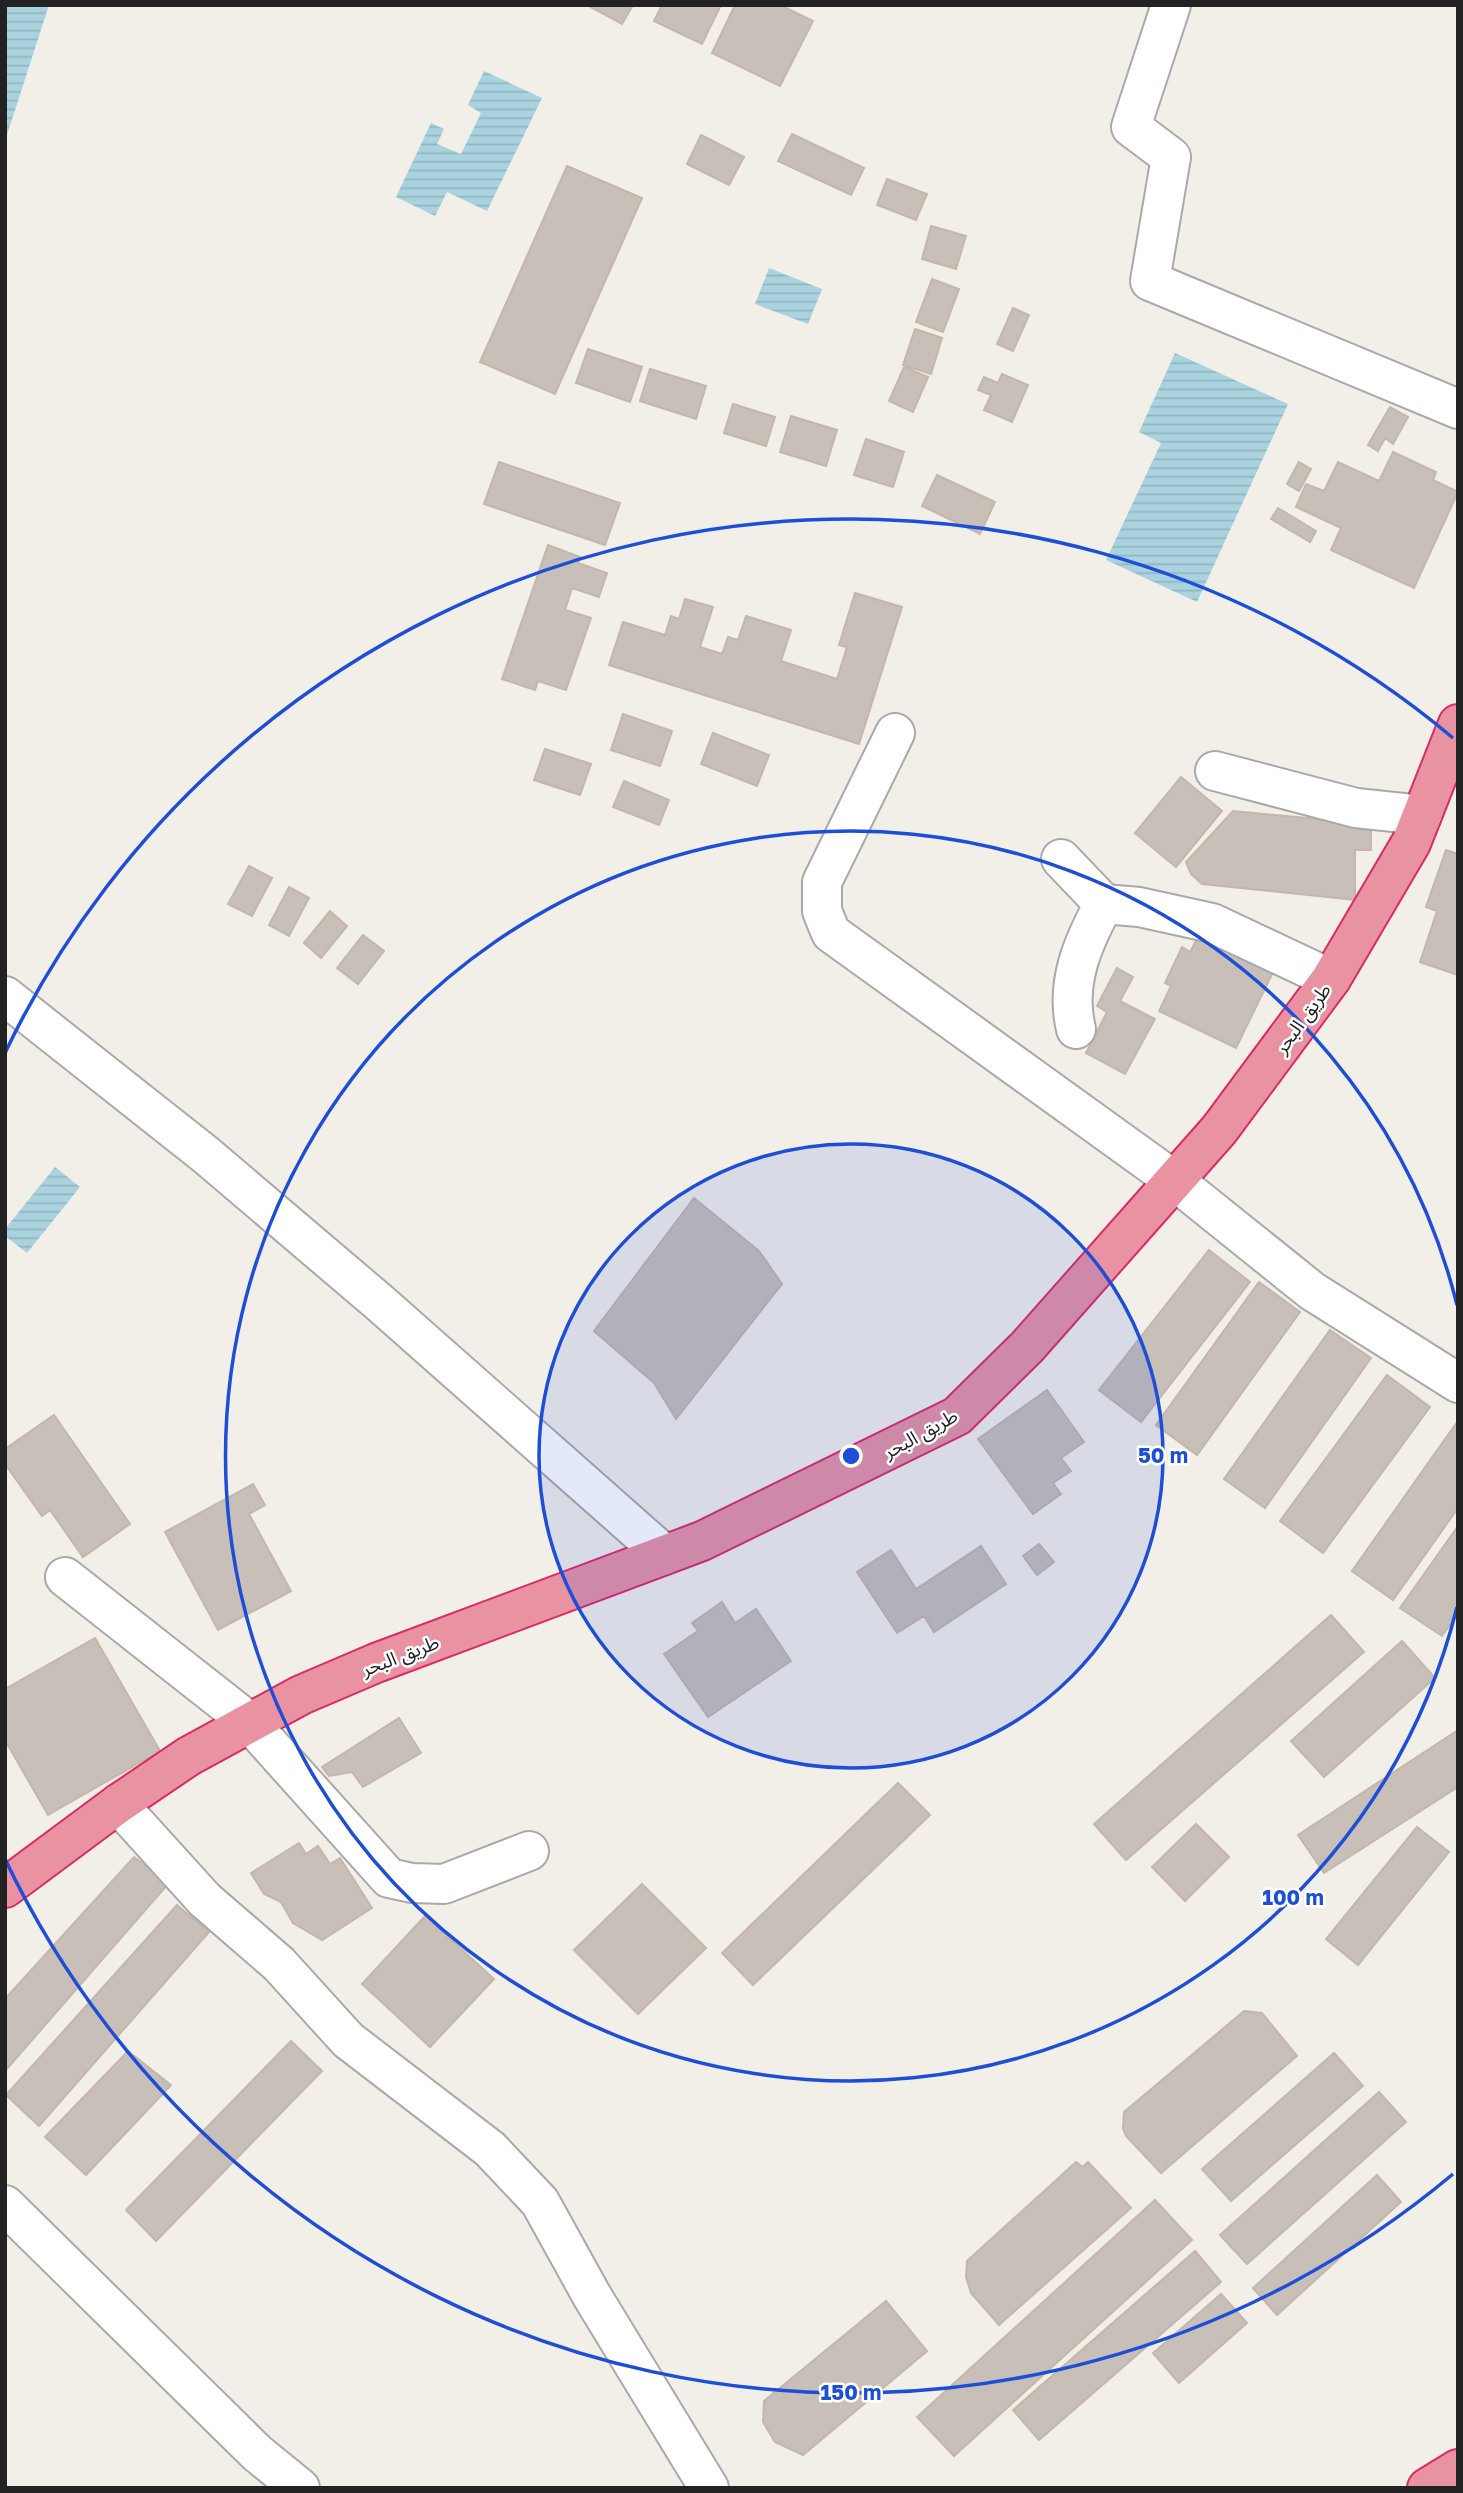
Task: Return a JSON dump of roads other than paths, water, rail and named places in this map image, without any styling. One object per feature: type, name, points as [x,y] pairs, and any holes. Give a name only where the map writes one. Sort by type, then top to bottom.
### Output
[{"type":"highway","name":"طريق البحر","points":[[5,1888],[118,1804],[248,1721],[376,1663],[702,1541],[957,1416],[1027,1347],[1219,1130],[1331,979],[1411,844],[1458,724]]},
{"type":"highway","points":[[1427,2488],[1458,2469]]},
{"type":"street","points":[[1171,5],[1131,127],[1171,157],[1150,281],[1458,409]]},
{"type":"street","points":[[895,733],[822,882],[822,911],[831,933],[1175,1181],[1312,1290],[1458,1383]]},
{"type":"street","points":[[1215,771],[1356,808],[1422,815]]},
{"type":"street","points":[[1061,859],[1104,904],[1139,906],[1212,923],[1331,979]]},
{"type":"street","points":[[1076,1029],[1070,1004],[1082,945],[1104,904]]},
{"type":"street","points":[[5,996],[206,1155],[380,1303],[665,1555]]},
{"type":"street","points":[[65,1577],[248,1721],[389,1878],[412,1883],[444,1884],[529,1851]]},
{"type":"street","points":[[118,1804],[205,1900],[279,1964],[348,2040],[490,2149],[540,2202],[592,2295],[709,2488]]},
{"type":"street","points":[[5,2205],[257,2453],[300,2488]]},
{"type":"water","points":[[5,5],[49,5],[5,141]]},
{"type":"water","points":[[484,71],[542,98],[487,211],[447,192],[435,216],[396,197],[431,123],[444,129],[437,144],[461,154],[481,113],[468,105]]},
{"type":"water","points":[[769,268],[822,289],[808,324],[755,304]]},
{"type":"water","points":[[1175,353],[1288,404],[1197,602],[1106,560],[1161,443],[1139,432]]},
{"type":"water","points":[[55,1167],[80,1187],[27,1253],[5,1236],[5,1229]]}]
